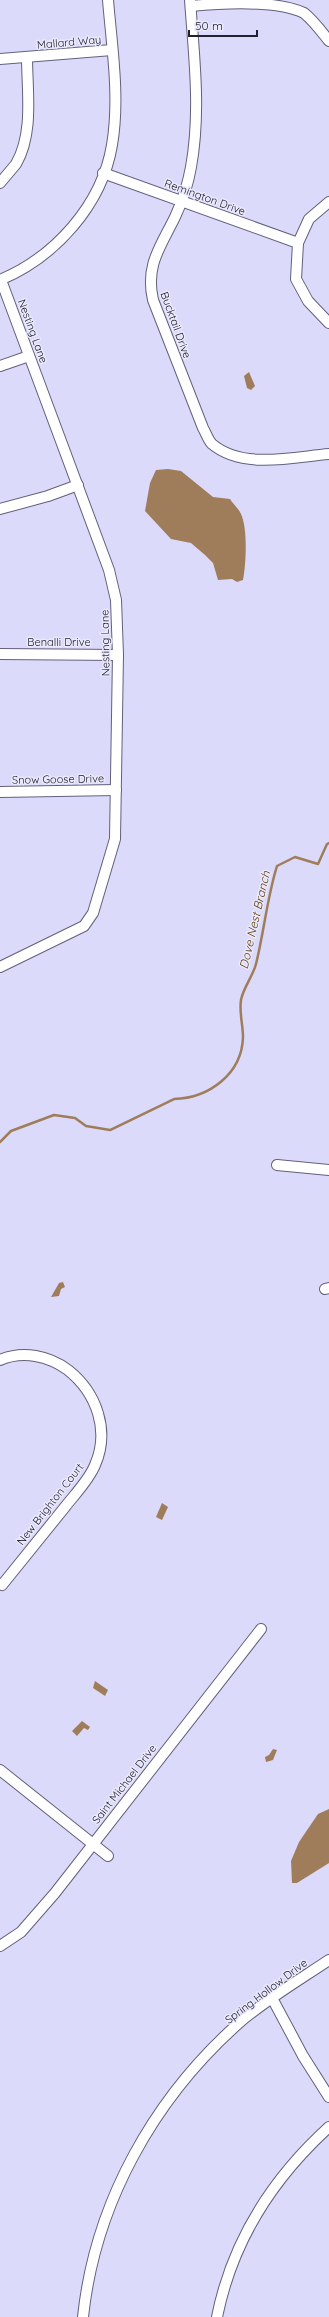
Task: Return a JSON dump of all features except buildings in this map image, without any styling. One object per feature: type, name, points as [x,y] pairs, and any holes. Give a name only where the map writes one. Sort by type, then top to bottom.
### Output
[{"type":"street","points":[[0,280],[50,250],[75,225],[99,187],[112,146],[114,116],[112,50],[108,0]]},
{"type":"street","points":[[191,3],[264,1],[280,4],[303,12],[329,41]]},
{"type":"street","name":"Bucktail Drive","points":[[191,3],[197,109],[191,168],[182,201],[155,254],[150,285],[153,300],[200,421],[212,443],[240,457],[258,460],[329,454]]},
{"type":"street","name":"Mallard Way","points":[[0,59],[112,50]]},
{"type":"street","name":"Mallard Way","points":[[0,183],[16,163],[28,122],[27,57]]},
{"type":"street","name":"Remington Drive","points":[[104,173],[298,243]]},
{"type":"street","points":[[329,202],[309,219],[298,243],[296,279],[308,301],[329,323]]},
{"type":"street","name":"Nesting Lane","points":[[0,280],[109,570],[116,600],[118,654],[115,839],[93,913],[84,926],[0,967]]},
{"type":"street","points":[[0,366],[29,356]]},
{"type":"street","points":[[0,509],[48,496],[78,485]]},
{"type":"street","name":"Benalli Drive","points":[[0,654],[118,654]]},
{"type":"street","name":"Snow Goose Drive","points":[[0,792],[116,790]]},
{"type":"street","points":[[277,1165],[329,1170]]},
{"type":"street","name":"New Brighton Court","points":[[0,1360],[24,1354],[44,1357],[61,1365],[78,1378],[88,1391],[101,1423],[101,1444],[95,1466],[79,1489],[1,1586]]},
{"type":"street","name":"Saint Michael Drive","points":[[0,1946],[21,1932],[55,1893],[261,1629]]},
{"type":"street","points":[[0,1770],[108,1856]]},
{"type":"street","name":"Spring Hollow Drive","points":[[83,2317],[86,2291],[93,2258],[108,2213],[131,2157],[155,2118],[203,2058],[240,2022],[272,1998],[329,1960]]},
{"type":"street","points":[[272,1998],[303,2056],[329,2097]]},
{"type":"street","points":[[217,2317],[236,2254],[254,2217],[290,2166],[304,2150],[329,2127]]},
{"type":"shaded area","points":[[249,372],[255,386],[251,390],[247,388],[244,376]]},
{"type":"shaded area","points":[[168,469],[181,471],[213,497],[230,499],[239,510],[243,520],[246,537],[246,556],[243,580],[237,582],[232,579],[218,580],[213,563],[205,555],[191,543],[171,539],[145,511],[150,483],[156,470]]},
{"type":"shaded area","points":[[63,1282],[65,1287],[61,1289],[59,1296],[51,1297],[59,1283]]},
{"type":"shaded area","points":[[162,1503],[168,1507],[162,1520],[156,1517]]},
{"type":"shaded area","points":[[95,1681],[108,1690],[105,1696],[93,1688]]},
{"type":"shaded area","points":[[82,1721],[90,1727],[88,1730],[84,1728],[77,1736],[72,1731]]},
{"type":"shaded area","points":[[273,1749],[277,1750],[273,1760],[266,1762],[265,1757],[269,1755]]},
{"type":"shaded area","points":[[329,1809],[329,1863],[297,1883],[292,1883],[291,1861],[299,1842],[318,1814]]},
{"type":"waterway","name":"Dove Nest Branch","points":[[0,1142],[11,1131],[54,1115],[75,1118],[86,1126],[110,1130],[174,1099],[187,1098],[199,1094],[211,1089],[221,1082],[230,1073],[237,1062],[241,1050],[243,1037],[240,1009],[241,1000],[256,964],[277,866],[295,857],[318,864],[327,844],[329,843]]}]
